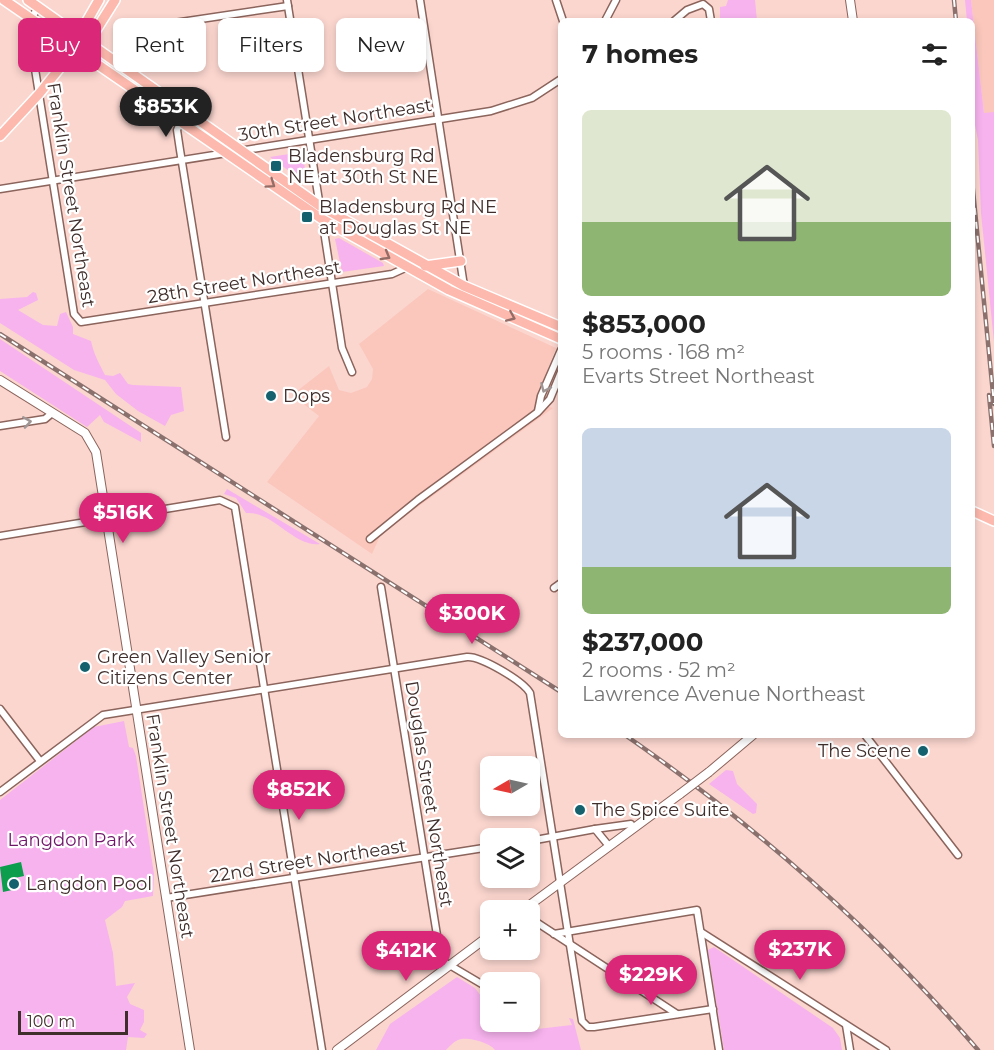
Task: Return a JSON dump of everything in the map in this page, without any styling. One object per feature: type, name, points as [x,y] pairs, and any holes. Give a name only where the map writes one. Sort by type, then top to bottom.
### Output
[{"type":"main road","points":[[4,0],[31,18]]},
{"type":"main road","points":[[28,0],[54,18]]},
{"type":"main road","points":[[88,18],[99,0]]},
{"type":"main road","points":[[101,22],[115,0]]},
{"type":"main road","points":[[101,52],[320,206],[425,266],[463,291],[558,338]]},
{"type":"main road","points":[[101,67],[322,219],[405,267],[558,326]]},
{"type":"main road","points":[[0,136],[57,72]]},
{"type":"main road","points":[[425,266],[461,261]]},
{"type":"main road","points":[[975,513],[994,521]]},
{"type":"street","points":[[420,0],[461,261],[463,291]]},
{"type":"street","points":[[556,0],[562,18]]},
{"type":"street","points":[[607,18],[616,0]]},
{"type":"street","points":[[850,0],[853,18]]},
{"type":"street","points":[[201,18],[288,3],[342,348],[352,372]]},
{"type":"street","points":[[678,18],[687,10],[703,4],[710,9],[711,18]]},
{"type":"street","name":"Franklin Street Northeast","points":[[32,18],[38,6]]},
{"type":"street","name":"Franklin Street Northeast","points":[[36,72],[77,319]]},
{"type":"street","name":"30th Street Northeast","points":[[0,189],[512,106],[534,97],[558,81]]},
{"type":"street","points":[[181,121],[177,130],[181,160],[226,437]]},
{"type":"street","points":[[405,267],[412,259]]},
{"type":"street","name":"28th Street Northeast","points":[[77,319],[87,322],[332,284],[392,274],[405,267]]},
{"type":"street","points":[[538,412],[541,396],[558,358]]},
{"type":"street","points":[[370,540],[418,500],[538,412],[550,399],[558,379]]},
{"type":"street","name":"Franklin Street Northeast","points":[[0,380],[85,434],[93,444],[190,1050]]},
{"type":"street","points":[[0,426],[45,419],[52,413]]},
{"type":"street","points":[[0,536],[220,500],[233,505],[238,515],[322,1050]]},
{"type":"street","points":[[554,588],[558,585]]},
{"type":"street","name":"Douglas Street Northeast","points":[[381,587],[441,960],[448,966]]},
{"type":"street","points":[[0,792],[100,716],[474,657],[519,682],[530,693],[567,932],[585,1025],[594,1027],[713,1009]]},
{"type":"street","points":[[0,709],[40,761]]},
{"type":"street","points":[[537,900],[680,794],[749,738]]},
{"type":"street","points":[[867,738],[958,855]]},
{"type":"street","points":[[540,839],[632,824]]},
{"type":"street","points":[[595,829],[609,846]]},
{"type":"street","name":"22nd Street Northeast","points":[[166,898],[480,849]]},
{"type":"street","points":[[554,934],[697,910],[719,1050]]},
{"type":"street","points":[[540,925],[677,1014]]},
{"type":"street","points":[[701,932],[886,1050]]},
{"type":"street","points":[[337,1050],[480,942]]},
{"type":"street","points":[[448,966],[480,983]]},
{"type":"street","points":[[846,1025],[850,1050]]},
{"type":"shaded area","points":[[971,0],[994,0],[994,112],[987,114],[984,113],[975,18],[973,18]]},
{"type":"shaded area","points":[[428,289],[556,348],[535,402],[553,408],[381,534],[372,554],[267,482],[319,416],[292,395],[329,366],[339,390],[351,393],[367,387],[372,379],[373,369],[359,344]]},
{"type":"shaded area","points":[[21,862],[24,876],[10,879],[12,890],[3,892],[0,867]]},
{"type":"green space","points":[[728,0],[755,0],[757,18],[720,18],[720,7],[726,6]]},
{"type":"green space","points":[[965,0],[971,0],[973,18],[967,18]]},
{"type":"green space","points":[[975,35],[984,113],[994,112],[994,342],[981,213],[978,140],[975,125]]},
{"type":"green space","points":[[302,152],[307,179],[304,182],[270,157]]},
{"type":"green space","points":[[339,238],[383,263],[384,266],[342,272],[335,239]]},
{"type":"green space","points":[[33,292],[36,293],[38,300],[18,310],[43,325],[57,326],[60,314],[66,312],[73,327],[73,334],[91,341],[105,375],[113,376],[120,373],[128,384],[133,385],[181,387],[184,411],[171,415],[165,426],[138,411],[116,394],[105,380],[74,370],[0,323],[0,299],[27,297]]},
{"type":"green space","points":[[0,339],[141,433],[141,442],[104,422],[100,415],[87,427],[0,371]]},
{"type":"green space","points":[[227,489],[320,544],[301,540],[266,517],[246,513],[236,498],[224,494]]},
{"type":"green space","name":"Langdon Park","points":[[124,721],[129,747],[133,748],[136,756],[154,874],[153,896],[125,901],[122,907],[105,920],[113,953],[116,986],[135,983],[127,997],[130,1004],[144,1010],[144,1022],[140,1030],[147,1034],[144,1038],[128,1037],[126,1050],[0,1050],[0,800],[94,727]]},
{"type":"green space","points":[[726,770],[733,771],[737,784],[757,804],[756,813],[753,814],[709,784]]},
{"type":"green space","points":[[714,947],[833,1028],[840,1038],[842,1050],[724,1050],[708,950]]},
{"type":"green space","points":[[457,977],[475,988],[480,995],[480,1032],[540,1032],[540,1029],[572,1025],[569,1018],[573,1019],[581,1050],[495,1050],[483,1043],[462,1039],[446,1050],[376,1050],[390,1024]]},
{"type":"railway","points":[[954,0],[956,18]]},
{"type":"railway","points":[[975,211],[994,404]]},
{"type":"railway","points":[[0,334],[558,690]]},
{"type":"railway","points":[[989,395],[994,446]]},
{"type":"railway","points":[[629,738],[721,805],[812,881],[898,963],[978,1050]]},
{"type":"place","name":"Bladensburg Rd NE at 30th St NE","points":[[276,166]]},
{"type":"place","name":"Bladensburg Rd NE at Douglas St NE","points":[[307,217]]},
{"type":"place","name":"Dops","points":[[271,396]]},
{"type":"place","name":"Green Valley Senior Citizens Center","points":[[85,667]]},
{"type":"place","name":"The Scene","points":[[923,751]]},
{"type":"place","name":"The Spice Suite","points":[[580,810]]},
{"type":"place","name":"Langdon Pool","points":[[14,884]]}]
